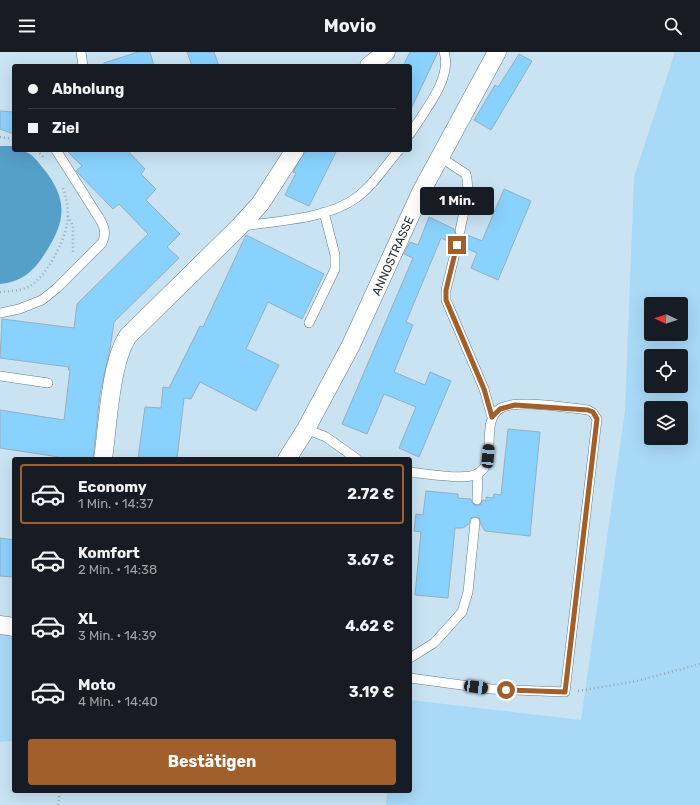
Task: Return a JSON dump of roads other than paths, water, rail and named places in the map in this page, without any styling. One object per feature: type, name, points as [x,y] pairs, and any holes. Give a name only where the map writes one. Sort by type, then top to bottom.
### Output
[{"type":"street","points":[[371,64],[386,52]]},
{"type":"street","name":"ANNOSTRASSE","points":[[288,457],[306,429],[351,345],[421,192],[498,52]]},
{"type":"street","points":[[103,457],[116,362],[124,342],[128,336],[239,227],[268,193],[293,152]]},
{"type":"street","points":[[0,625],[12,627]]},
{"type":"lane","points":[[81,52],[84,64]]},
{"type":"lane","points":[[412,131],[435,95],[445,66],[444,52]]},
{"type":"lane","points":[[0,313],[19,309],[42,300],[72,274],[102,243],[105,233],[98,215],[57,152]]},
{"type":"lane","points":[[239,227],[324,212],[347,204],[370,185],[398,152]]},
{"type":"lane","points":[[440,157],[466,174],[468,180],[468,190],[460,231]]},
{"type":"lane","points":[[309,323],[335,269],[335,255],[324,212]]},
{"type":"lane","points":[[412,472],[464,476],[478,473],[483,468],[488,456],[492,417],[484,389],[446,300],[446,290],[457,245]]},
{"type":"lane","points":[[0,376],[48,383]]},
{"type":"lane","points":[[412,678],[491,689],[565,692],[597,419],[593,412],[588,410],[524,405],[500,409],[492,417]]},
{"type":"lane","points":[[306,429],[326,437],[354,457]]},
{"type":"lane","points":[[477,500],[478,473]]},
{"type":"lane","points":[[412,657],[434,643],[462,612],[468,592],[475,522]]}]
